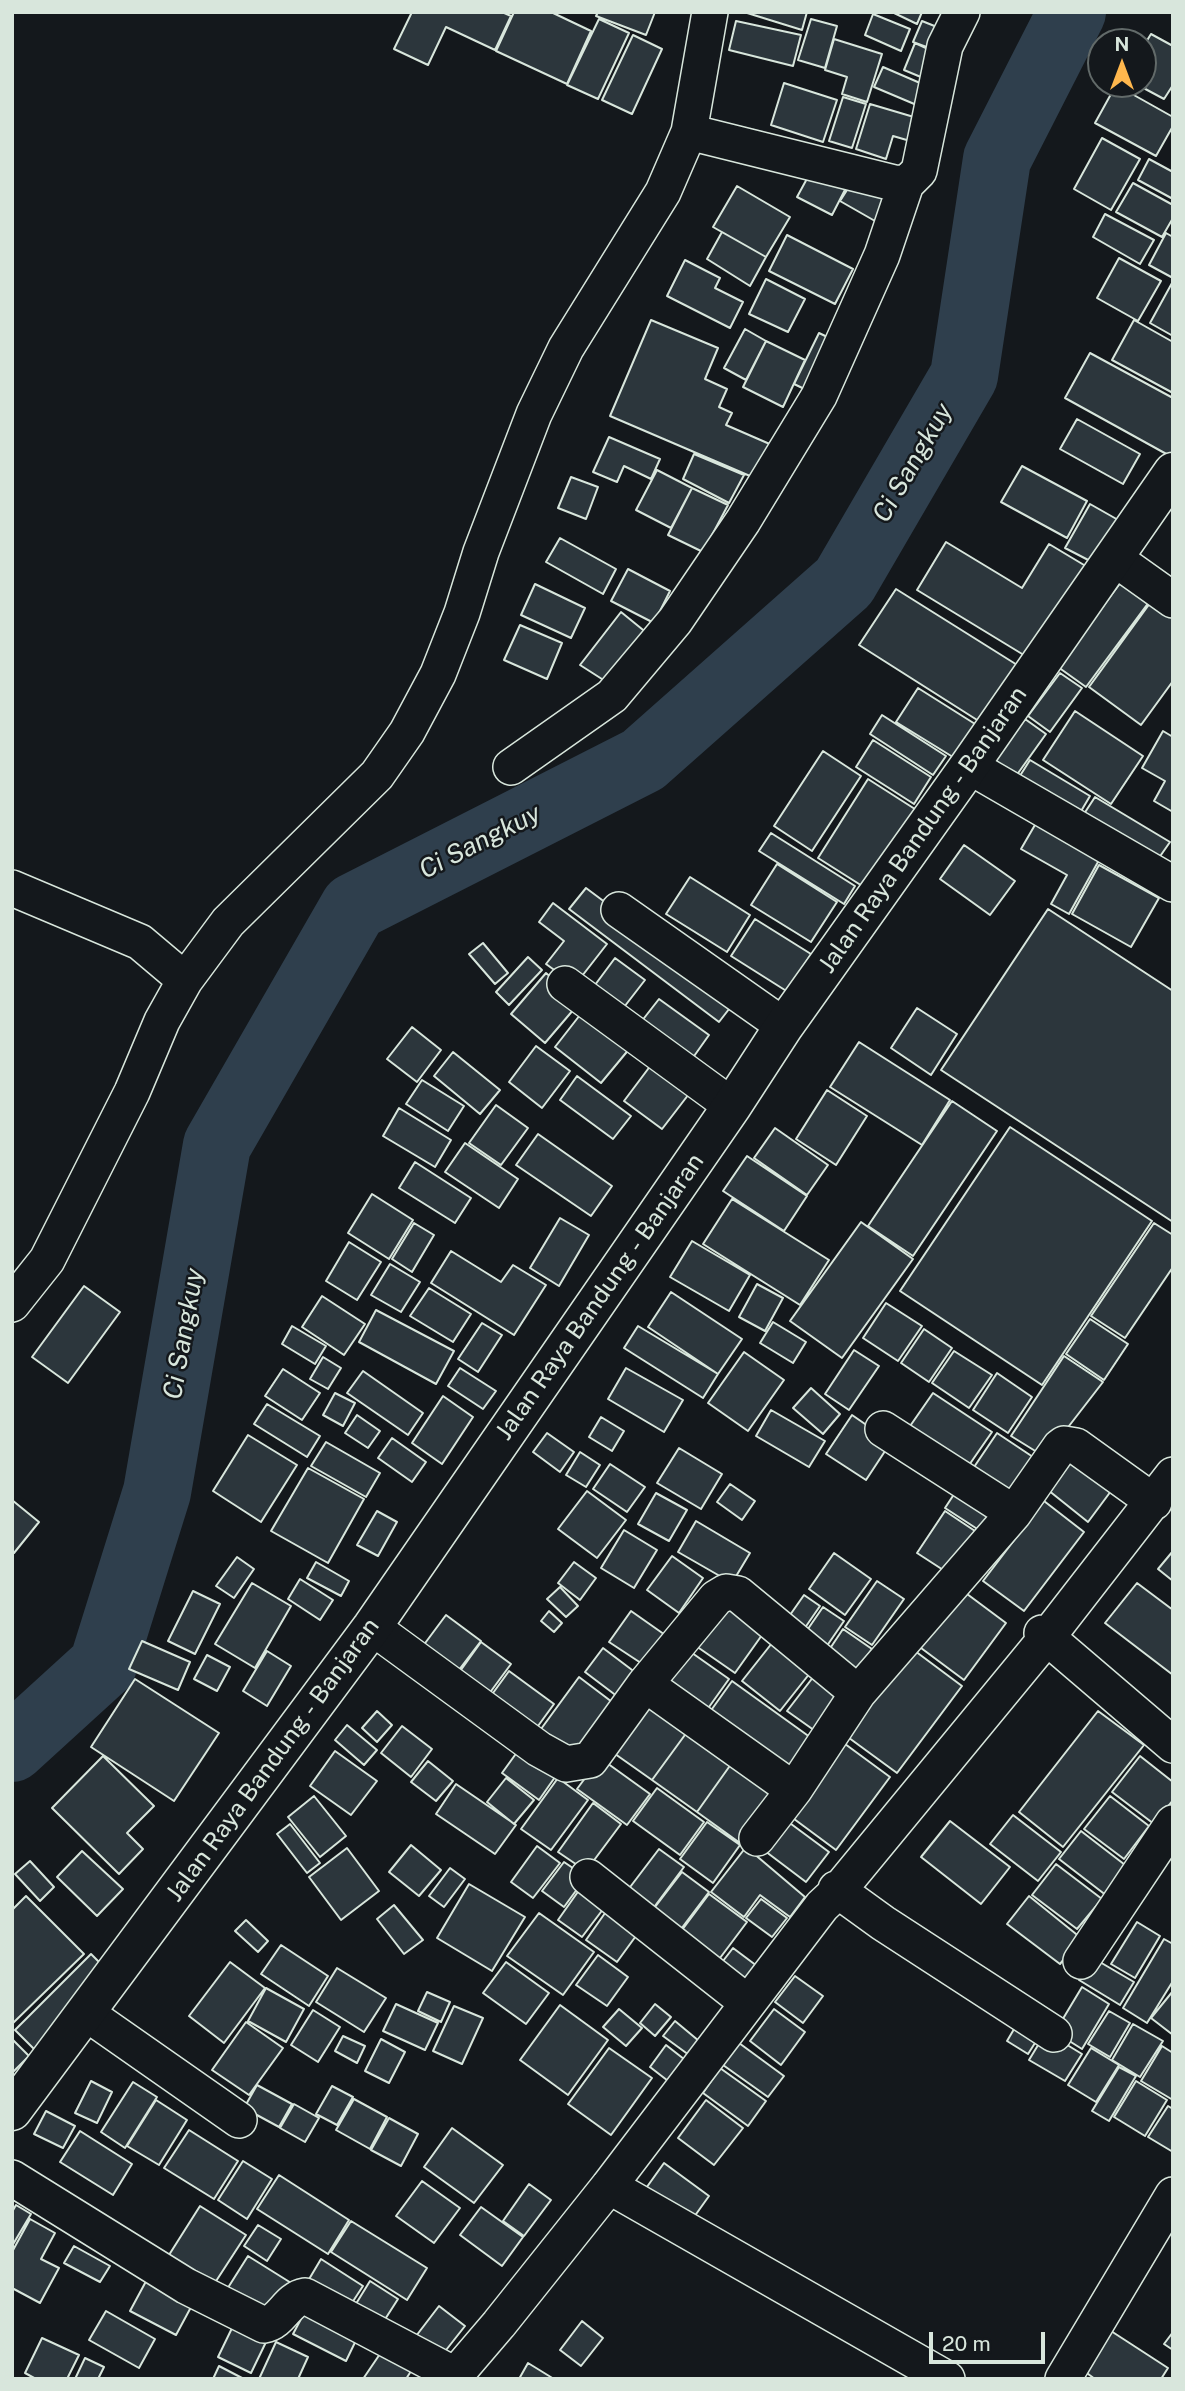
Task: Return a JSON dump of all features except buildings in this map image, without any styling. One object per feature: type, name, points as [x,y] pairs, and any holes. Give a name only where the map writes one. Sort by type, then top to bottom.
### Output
[{"type":"main road","name":"Jalan Raya Bandung - Banjaran","points":[[12,2111],[372,1627],[732,1106],[784,1026],[1173,472]]},
{"type":"street","points":[[12,1304],[47,1260],[132,1092],[162,1021],[185,980],[228,922],[376,775],[407,732],[438,674],[534,414],[566,348],[663,192],[689,132],[710,12]]},
{"type":"street","points":[[511,767],[612,696],[675,621],[743,520],[819,396],[882,255],[906,184],[919,171],[945,46],[962,12]]},
{"type":"street","points":[[689,132],[906,184]]},
{"type":"street","points":[[1114,558],[1173,600]]},
{"type":"street","points":[[969,766],[1173,884]]},
{"type":"street","points":[[12,888],[140,942],[185,980]]},
{"type":"street","points":[[619,910],[784,1026]]},
{"type":"street","points":[[565,984],[732,1106]]},
{"type":"street","points":[[883,1429],[1014,1513]]},
{"type":"street","points":[[12,2178],[186,2286],[264,2325],[273,2324],[298,2298],[305,2296],[454,2377],[609,2186],[822,1906],[838,1891],[1166,1497],[1076,1446],[1064,1444],[1060,1447],[1014,1513],[858,1693],[794,1790],[757,1838]]},
{"type":"street","points":[[372,1627],[539,1749],[566,1764],[590,1759],[645,1685],[716,1598],[726,1592],[738,1594],[858,1693]]},
{"type":"street","points":[[1048,1636],[1042,1633],[1173,1745]]},
{"type":"street","points":[[645,1685],[794,1790]]},
{"type":"street","points":[[1081,1961],[1173,1823]]},
{"type":"street","points":[[588,1877],[748,2003]]},
{"type":"street","points":[[838,1891],[836,1889],[883,1923],[1054,2034]]},
{"type":"street","points":[[86,2013],[239,2120]]},
{"type":"street","points":[[609,2186],[947,2379]]},
{"type":"street","points":[[1063,2379],[1173,2195]]},
{"type":"waterway","name":"Ci Sangkuy","points":[[12,1748],[103,1665],[157,1492],[217,1145],[354,907],[643,760],[844,582],[964,376],[997,159],[1072,12]]}]
